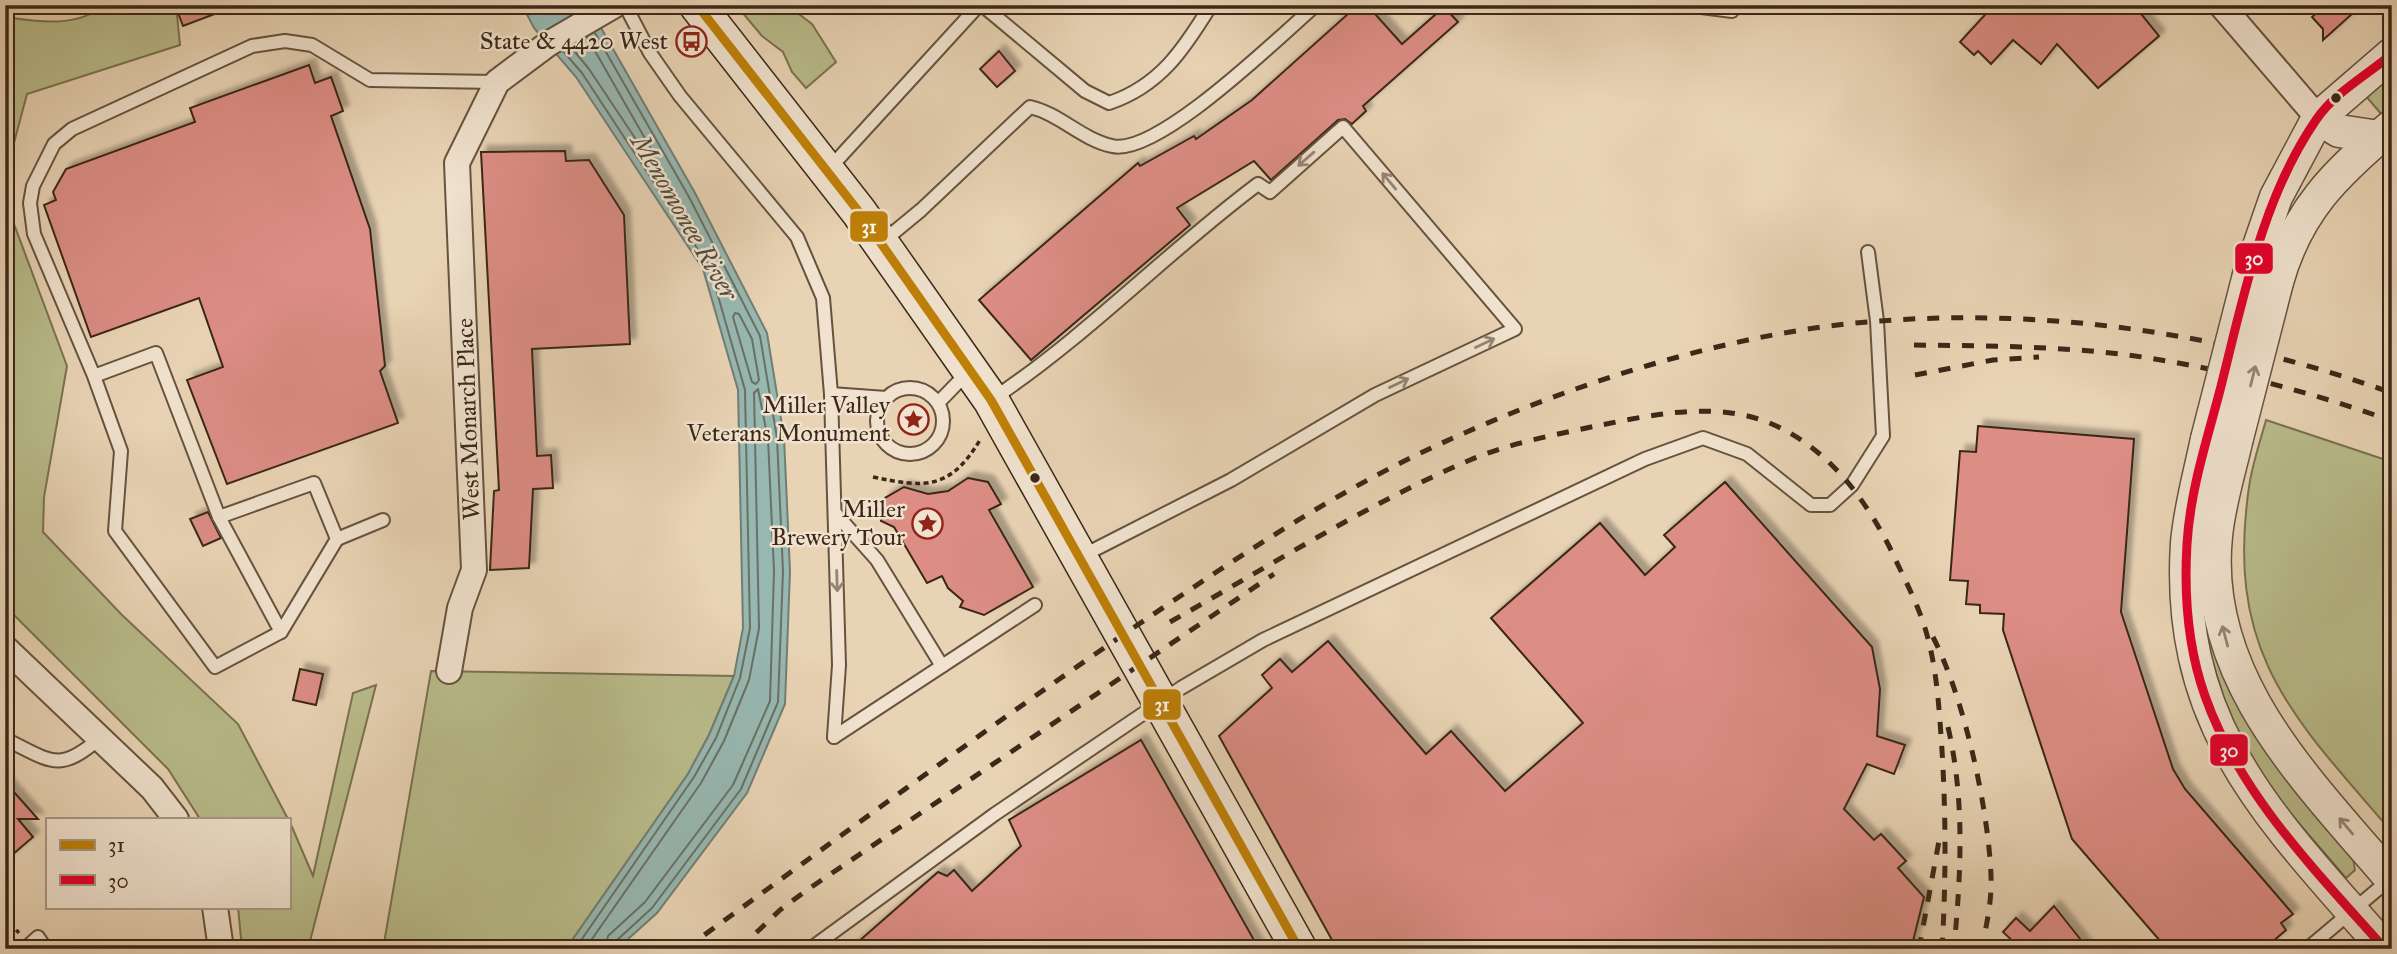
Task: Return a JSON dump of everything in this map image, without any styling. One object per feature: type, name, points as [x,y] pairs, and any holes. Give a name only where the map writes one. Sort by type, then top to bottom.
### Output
[{"type":"main road","points":[[698,5],[828,170],[991,400],[1299,949]]},
{"type":"street","points":[[2221,5],[2318,118],[2339,131],[2385,131]]},
{"type":"street","points":[[497,82],[548,44],[616,7]]},
{"type":"street","points":[[2385,949],[2250,787],[2225,748],[2204,693],[2190,631],[2186,572],[2191,516],[2222,441],[2263,279],[2276,197],[2318,118],[2392,54]]},
{"type":"street","name":"West Monarch Place","points":[[449,671],[460,608],[474,570],[457,163],[497,82]]},
{"type":"street","points":[[2305,214],[2307,187],[2325,150],[2318,118]]},
{"type":"street","points":[[2263,279],[2290,242],[2305,214],[2343,168],[2385,131]]},
{"type":"street","points":[[2222,441],[2215,564],[2220,611],[2232,659],[2255,708],[2277,741],[2391,879]]},
{"type":"street","points":[[5,648],[152,788],[175,818]]},
{"type":"street","points":[[215,908],[222,949]]},
{"type":"lane","points":[[828,170],[980,5],[1085,91],[1109,103],[1134,95],[1172,63],[1210,5]]},
{"type":"lane","points":[[881,243],[921,210],[1030,107],[1047,111],[1074,130],[1112,147],[1133,146],[1178,122],[1316,5]]},
{"type":"lane","points":[[1686,5],[1731,11]]},
{"type":"lane","points":[[616,7],[680,96],[797,237],[823,298],[831,394],[839,665],[834,737],[1035,605]]},
{"type":"lane","points":[[383,520],[337,539],[281,632],[215,667],[115,531],[121,451],[94,376],[34,234],[30,203],[33,186],[54,144],[72,129],[252,46],[285,41],[312,45],[370,80],[497,82]]},
{"type":"lane","points":[[991,400],[1054,355],[1183,243],[1258,184],[1270,191],[1343,127],[1515,329],[1375,395],[1231,480],[1079,557]]},
{"type":"lane","points":[[810,949],[995,814],[1161,702],[1267,637],[1413,572],[1645,459],[1703,438],[1747,454],[1811,505],[1830,505],[1852,485],[1883,436],[1877,321],[1868,252]]},
{"type":"lane","points":[[94,376],[156,353],[219,517],[281,632]]},
{"type":"lane","points":[[938,403],[970,371]]},
{"type":"lane","points":[[913,388],[931,395],[938,403],[943,423],[934,444],[925,450],[903,453],[884,441],[877,419],[886,398],[894,392],[913,388]]},
{"type":"lane","points":[[831,394],[886,398]]},
{"type":"lane","points":[[219,517],[314,483],[337,539]]},
{"type":"lane","points":[[835,513],[877,560],[942,666]]},
{"type":"lane","points":[[5,739],[59,762],[72,760],[100,738]]},
{"type":"lane","points":[[2308,948],[2391,879]]},
{"type":"lane","points":[[25,949],[38,937],[46,949]]},
{"type":"path","points":[[873,477],[916,486],[936,482],[970,458],[981,440]]},
{"type":"green space","points":[[105,5],[176,5],[180,45],[27,94],[7,169],[11,216],[67,366],[44,497],[43,532],[122,615],[238,724],[287,818],[199,818],[168,769],[5,606],[5,17],[57,22],[94,12]]},
{"type":"green space","points":[[736,5],[787,5],[812,24],[836,62],[806,88],[792,72],[783,52],[762,36]]},
{"type":"green space","points":[[2392,72],[2392,109],[2382,115],[2365,95]]},
{"type":"green space","points":[[2266,420],[2392,462],[2392,832],[2296,715],[2274,678],[2257,638],[2247,594],[2244,545],[2250,479]]},
{"type":"green space","points":[[2206,591],[2352,852],[2355,870],[2346,878],[2271,791],[2235,734],[2206,641],[2200,606]]},
{"type":"green space","points":[[431,671],[734,676],[709,735],[688,774],[566,949],[383,949]]},
{"type":"green space","points":[[376,685],[308,949],[242,949],[238,908],[290,908],[290,822],[313,876],[353,693]]},
{"type":"water","name":"Menomonee River","points":[[522,5],[588,5],[695,193],[767,333],[784,437],[790,571],[785,704],[747,793],[657,913],[617,949],[566,949],[688,774],[709,735],[734,676],[743,628],[738,390],[703,269],[576,77],[534,28]]},
{"type":"building","points":[[175,5],[233,5],[233,7],[183,26]]},
{"type":"building","points":[[1358,5],[1367,5],[1402,44],[1444,7],[1458,22],[1363,106],[1366,111],[1352,124],[1345,119],[1338,120],[1271,180],[1254,161],[1177,208],[1190,225],[1031,360],[979,300],[1138,163],[1140,166],[1194,136],[1196,139],[1252,100]]},
{"type":"building","points":[[1994,5],[2134,5],[2159,36],[2098,88],[2057,44],[2041,64],[2013,40],[1991,64],[1978,51],[1974,55],[1960,42]]},
{"type":"building","points":[[2326,5],[2345,5],[2352,14],[2323,40],[2323,29],[2312,17]]},
{"type":"building","points":[[999,51],[1015,71],[997,87],[980,69]]},
{"type":"building","points":[[309,65],[315,83],[331,77],[343,111],[331,116],[370,229],[385,366],[380,371],[398,423],[227,484],[187,380],[223,367],[199,298],[91,337],[44,205],[56,200],[53,192],[66,169],[195,122],[190,108]]},
{"type":"building","points":[[565,151],[566,161],[589,160],[624,215],[630,344],[532,349],[537,456],[551,455],[553,488],[533,489],[529,568],[490,570],[494,491],[499,490],[481,152]]},
{"type":"building","points":[[1978,426],[2134,439],[2121,612],[2173,769],[2185,789],[2293,914],[2281,923],[2286,930],[2264,949],[2167,949],[2072,839],[2003,630],[2004,614],[1980,613],[1980,605],[1966,604],[1968,581],[1950,580],[1960,451],[1976,452]]},
{"type":"building","points":[[968,478],[988,482],[1001,504],[989,510],[1033,587],[984,615],[960,607],[963,601],[948,588],[942,576],[927,583],[894,527],[881,521],[885,498],[904,487],[928,494],[948,491]]},
{"type":"building","points":[[1725,482],[1872,647],[1880,689],[1877,736],[1905,745],[1894,774],[1867,764],[1844,809],[1874,840],[1881,834],[1906,861],[1898,868],[1924,897],[1911,949],[1337,949],[1219,736],[1272,688],[1262,675],[1280,659],[1292,672],[1328,641],[1426,754],[1451,731],[1505,791],[1583,723],[1491,618],[1600,523],[1645,575],[1675,547],[1664,535]]},
{"type":"building","points":[[208,512],[221,538],[203,546],[190,519]]},
{"type":"building","points":[[300,669],[323,674],[316,705],[293,700]]},
{"type":"building","points":[[1141,740],[1259,949],[850,949],[938,872],[947,876],[954,870],[972,891],[1021,846],[1009,820]]},
{"type":"building","points":[[5,782],[38,819],[18,819],[33,837],[5,861]]},
{"type":"building","points":[[2054,906],[2088,949],[2013,949],[2017,945],[2003,932],[2016,918],[2030,931]]},
{"type":"railway","points":[[685,949],[1076,667],[1283,529],[1361,484],[1442,443],[1545,400],[1600,381],[1712,348],[1824,327],[1879,321],[2009,318],[2139,330],[2203,341],[2330,372],[2392,393]]},
{"type":"railway","points":[[1914,345],[2062,349],[2149,358],[2272,384],[2392,421]]},
{"type":"railway","points":[[1915,375],[1993,360],[2039,357]]},
{"type":"railway","points":[[1170,622],[1394,496],[1470,460],[1501,449],[1532,440],[1660,414],[1725,412],[1767,422],[1807,444],[1855,491],[1890,548],[1923,622],[1934,669],[1942,750],[1945,849],[1942,949]]},
{"type":"railway","points":[[739,949],[780,910],[807,890],[1274,574]]},
{"type":"railway","points":[[1933,637],[1955,690],[1964,721],[1985,817],[1991,884],[1989,912],[1981,949]]},
{"type":"railway","points":[[1948,727],[1957,782],[1960,837],[1954,948]]},
{"type":"railway","points":[[1919,949],[1939,841]]},
{"type":"transit line","name":"31","points":[[697,5],[859,212],[991,400],[1299,949]]},
{"type":"transit line","name":"30","points":[[2385,949],[2282,830],[2238,766],[2220,732],[2205,696],[2195,659],[2188,621],[2186,563],[2191,506],[2199,468],[2267,217],[2297,151],[2323,110],[2392,54]]},
{"type":"place","name":"State & 4420 West","points":[[691,41]]},
{"type":"place","name":"Miller Valley Veterans Monument","points":[[913,419]]},
{"type":"place","name":"Miller Brewery Tour","points":[[928,523]]}]
